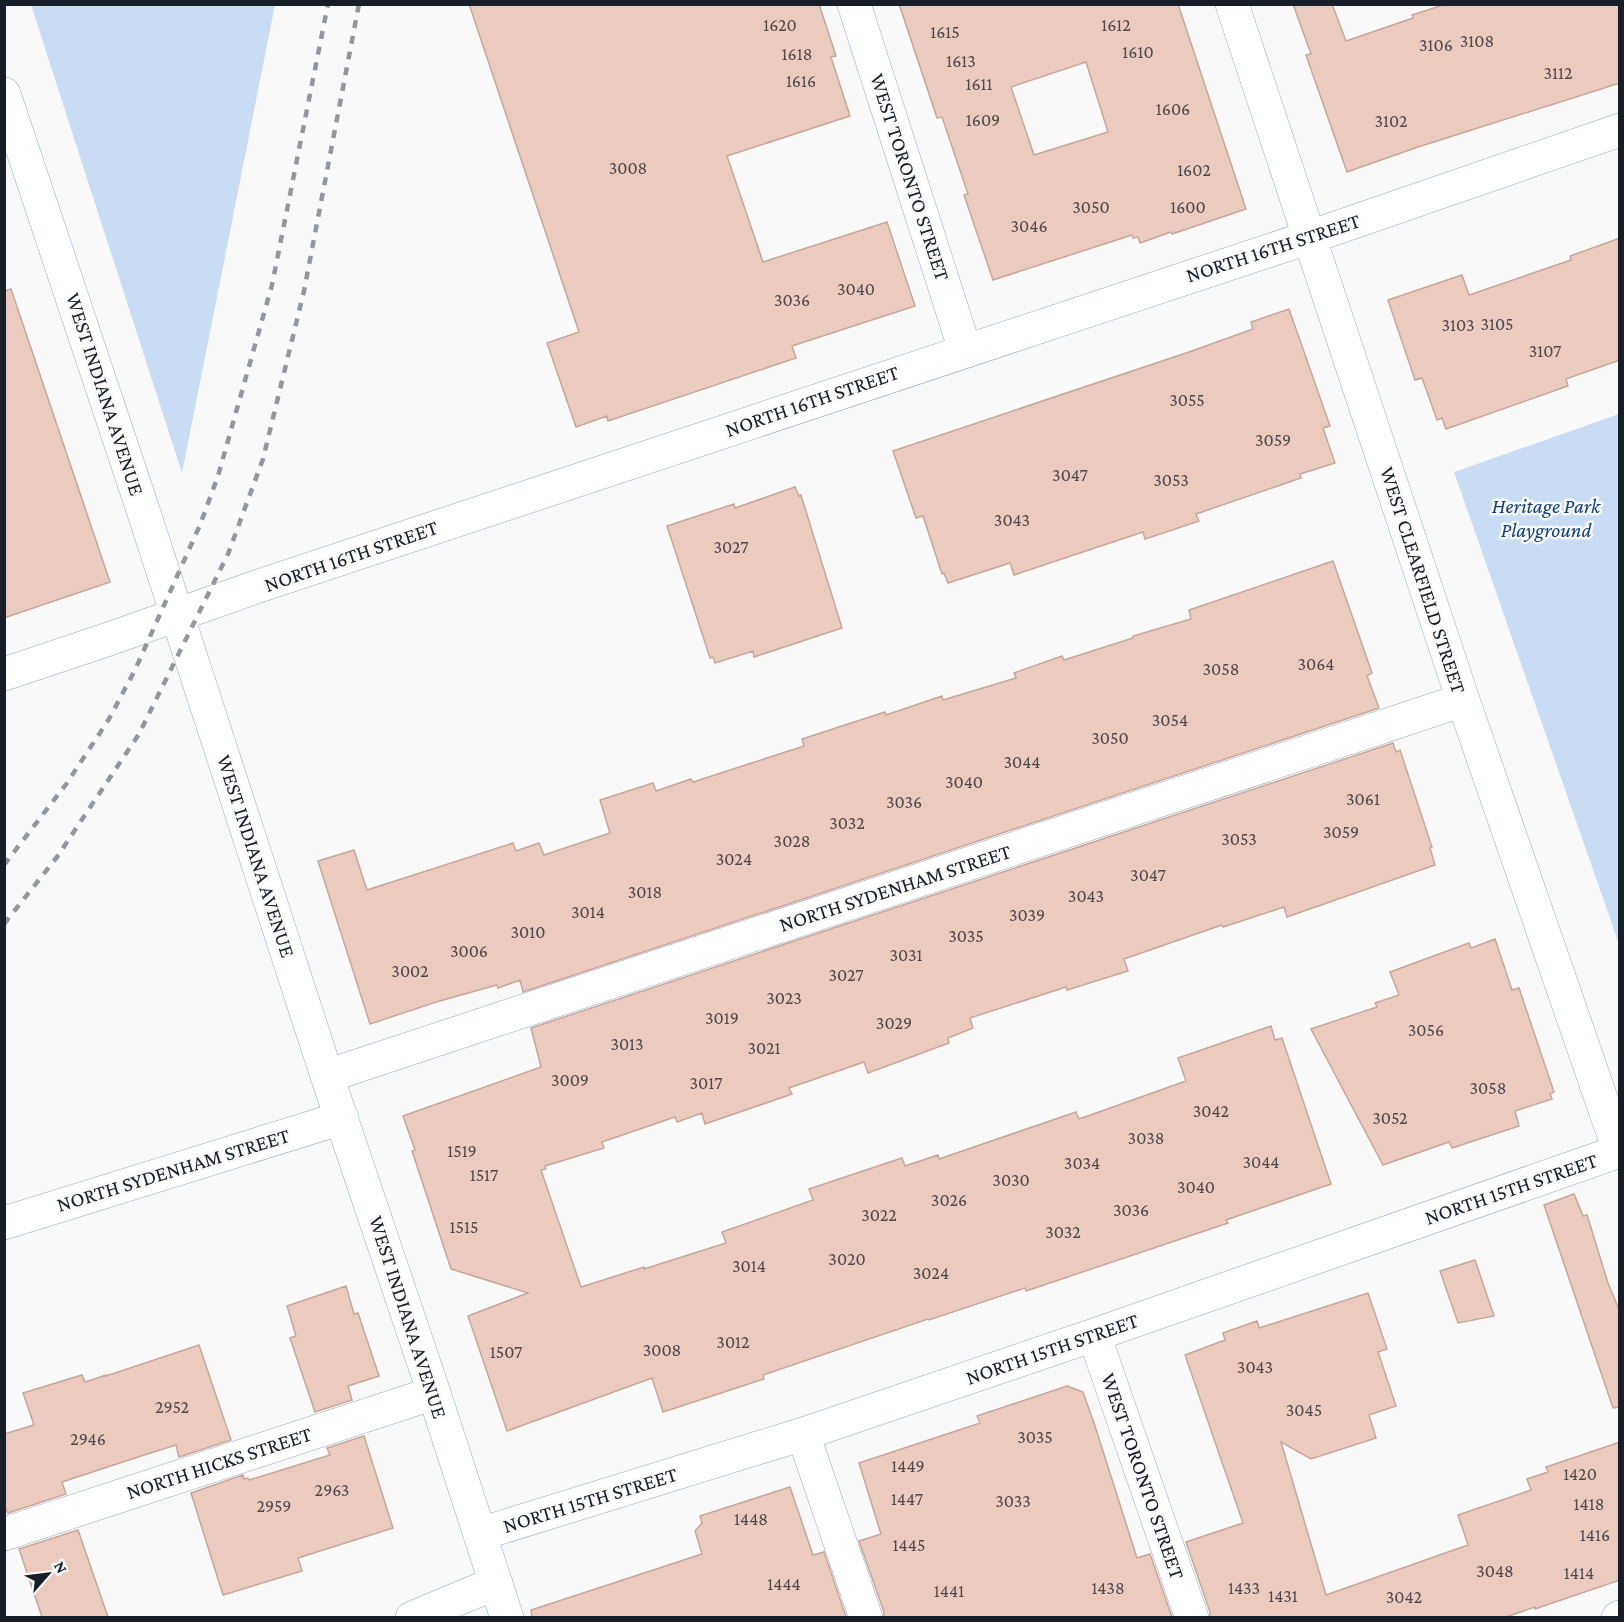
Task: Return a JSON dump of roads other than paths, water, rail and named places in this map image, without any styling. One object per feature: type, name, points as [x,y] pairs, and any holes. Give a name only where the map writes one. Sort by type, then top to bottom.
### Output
[{"type":"street","name":"WEST TORONTO STREET","points":[[854,4],[965,350]]},
{"type":"street","name":"WEST CLEARFIELD STREET","points":[[1232,4],[1463,700],[1619,1152]]},
{"type":"street","name":"WEST INDIANA AVENUE","points":[[4,94],[507,1617]]},
{"type":"street","name":"NORTH 16TH STREET","points":[[4,674],[965,350],[1310,237],[1620,130]]},
{"type":"street","name":"NORTH SYDENHAM STREET","points":[[327,1076],[1463,700]]},
{"type":"street","name":"NORTH SYDENHAM STREET","points":[[4,1223],[342,1118]]},
{"type":"street","name":"NORTH 15TH STREET","points":[[480,1534],[803,1434],[1619,1152]]},
{"type":"street","name":"WEST TORONTO STREET","points":[[1094,1335],[1192,1617]]},
{"type":"street","name":"NORTH HICKS STREET","points":[[4,1534],[434,1393]]},
{"type":"street","points":[[803,1434],[866,1617]]},
{"type":"street","points":[[412,1617],[496,1584]]},
{"type":"railway","points":[[4,865],[67,783],[109,719],[135,670],[200,525],[218,476],[272,285],[328,4]]},
{"type":"railway","points":[[4,924],[57,857],[139,734],[228,554],[263,459],[304,291],[359,4]]},
{"type":"park label","name":"Heritage Park Playground","points":[[1546,518]]}]
